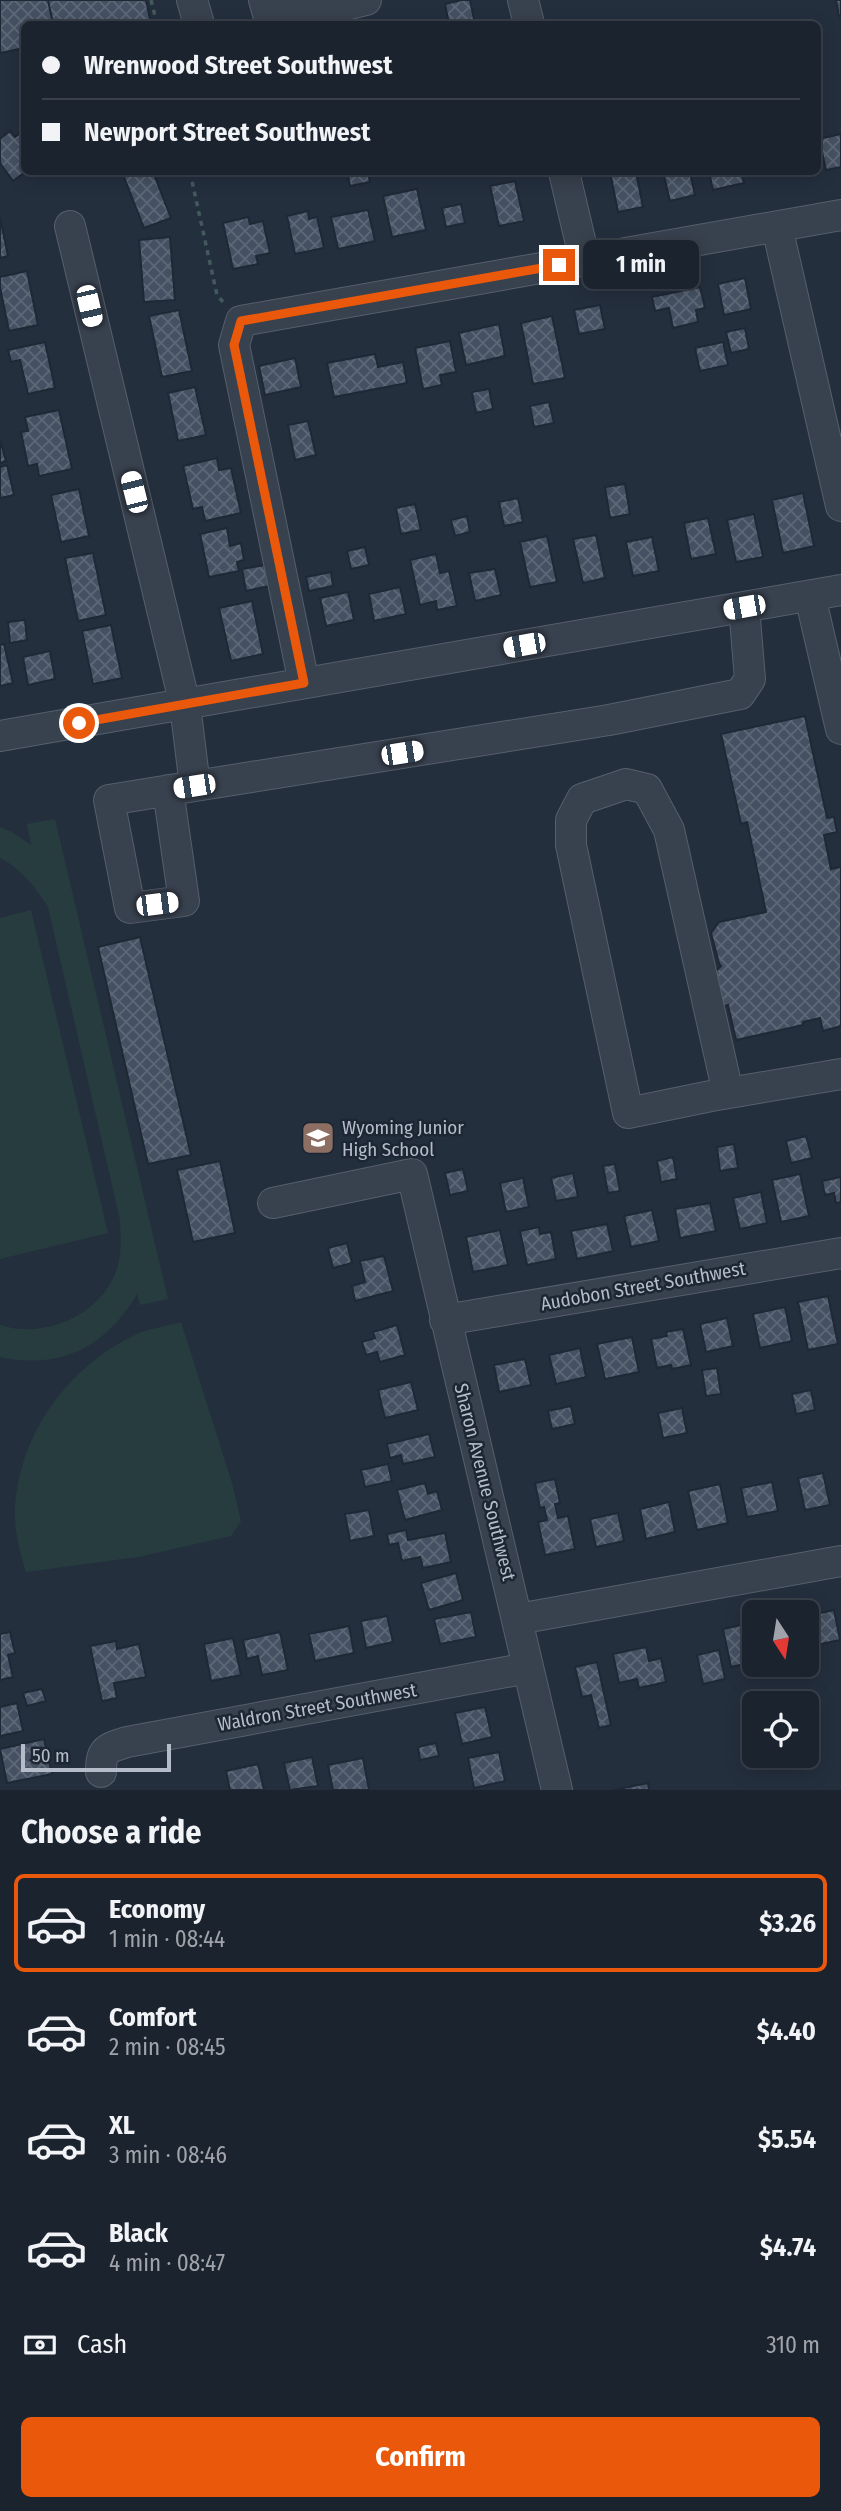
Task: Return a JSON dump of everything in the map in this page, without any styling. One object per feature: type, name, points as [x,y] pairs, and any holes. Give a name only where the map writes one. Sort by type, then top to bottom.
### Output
[{"type":"street","points":[[192,0],[198,21]]},
{"type":"street","points":[[264,0],[270,21]]},
{"type":"street","points":[[287,0],[289,6],[313,13],[366,0]]},
{"type":"street","points":[[523,0],[528,21]]},
{"type":"street","points":[[565,175],[586,261]]},
{"type":"street","points":[[304,683],[234,345],[241,321],[841,215]]},
{"type":"street","points":[[70,226],[185,705],[181,788],[609,720],[740,694],[750,679],[744,607]]},
{"type":"street","points":[[777,227],[841,506]]},
{"type":"street","points":[[0,736],[841,590]]},
{"type":"street","points":[[810,596],[841,729]]},
{"type":"street","points":[[728,1093],[669,830],[647,789],[626,785],[582,799],[571,820],[570,845],[628,1113],[841,1074]]},
{"type":"street","name":"Sharon Avenue Southwest","points":[[272,1203],[412,1174],[557,1790]]},
{"type":"street","name":"Audobon Street Southwest","points":[[445,1320],[841,1253]]},
{"type":"street","points":[[518,1619],[841,1561]]},
{"type":"street","name":"Waldron Street Southwest","points":[[104,1760],[140,1739],[528,1668]]},
{"type":"path","points":[[151,0],[155,21]]},
{"type":"path","points":[[191,175],[217,295],[241,321]]},
{"type":"green space","points":[[55,819],[168,1299],[140,1305],[137,1294],[125,1312],[96,1341],[62,1357],[22,1360],[0,1357],[0,1325],[33,1329],[67,1321],[82,1313],[107,1289],[117,1268],[120,1248],[120,1220],[48,907],[27,879],[15,867],[0,858],[0,827],[31,845],[27,824]]},
{"type":"green space","points":[[31,910],[108,1233],[0,1259],[0,918]]},
{"type":"green space","points":[[181,1322],[232,1483],[241,1521],[231,1536],[138,1557],[26,1572],[15,1525],[15,1509],[26,1454],[38,1428],[70,1382],[91,1363],[114,1346],[139,1333]]},
{"type":"building","points":[[0,0],[48,0],[52,21],[21,21],[21,49],[0,53]]},
{"type":"building","points":[[48,0],[146,0],[150,21],[52,21]]},
{"type":"building","points":[[470,0],[474,21],[448,21],[445,4]]},
{"type":"building","points":[[836,0],[841,0],[839,16]]},
{"type":"building","points":[[10,131],[15,137],[21,132],[21,175],[13,181],[0,163],[0,139]]},
{"type":"building","points":[[841,134],[841,167],[826,170],[821,139]]},
{"type":"building","points":[[123,175],[154,175],[171,218],[144,228]]},
{"type":"building","points":[[348,175],[369,175],[370,182],[350,186]]},
{"type":"building","points":[[611,175],[637,175],[643,207],[618,212]]},
{"type":"building","points":[[664,175],[691,175],[695,195],[670,201]]},
{"type":"building","points":[[710,175],[742,175],[744,183],[713,190]]},
{"type":"building","points":[[515,181],[524,221],[499,226],[490,186]]},
{"type":"building","points":[[417,189],[426,230],[392,237],[383,196]]},
{"type":"building","points":[[461,204],[465,223],[446,227],[442,208]]},
{"type":"building","points":[[368,210],[375,241],[338,249],[331,217]]},
{"type":"building","points":[[308,211],[309,219],[317,217],[324,248],[295,254],[287,216]]},
{"type":"building","points":[[0,217],[8,256],[0,258]]},
{"type":"building","points":[[248,217],[250,224],[263,221],[270,253],[256,256],[258,264],[233,269],[223,223]]},
{"type":"building","points":[[170,237],[175,300],[144,302],[139,240]]},
{"type":"building","points":[[27,271],[38,325],[9,331],[0,277]]},
{"type":"building","points":[[745,278],[751,309],[724,315],[718,284]]},
{"type":"building","points":[[700,287],[705,308],[696,310],[698,322],[673,328],[669,308],[655,311],[652,297]]},
{"type":"building","points":[[600,305],[605,329],[579,334],[574,310]]},
{"type":"building","points":[[179,310],[192,371],[162,377],[149,316]]},
{"type":"building","points":[[552,316],[565,378],[533,384],[521,323]]},
{"type":"building","points":[[499,324],[505,356],[466,365],[459,333]]},
{"type":"building","points":[[745,328],[749,349],[731,353],[726,332]]},
{"type":"building","points":[[450,341],[456,372],[440,375],[442,385],[423,389],[415,348]]},
{"type":"building","points":[[45,342],[55,388],[28,394],[20,360],[11,362],[8,350]]},
{"type":"building","points":[[723,342],[728,365],[700,371],[695,348]]},
{"type":"building","points":[[375,354],[378,367],[403,362],[407,383],[334,397],[327,363]]},
{"type":"building","points":[[295,358],[301,387],[265,395],[259,366]]},
{"type":"building","points":[[195,387],[206,435],[178,441],[168,393]]},
{"type":"building","points":[[489,389],[493,409],[476,413],[472,392]]},
{"type":"building","points":[[549,402],[554,423],[534,427],[530,406]]},
{"type":"building","points":[[59,410],[72,469],[39,476],[37,464],[28,466],[21,432],[28,431],[25,417]]},
{"type":"building","points":[[308,421],[316,455],[295,460],[288,425]]},
{"type":"building","points":[[0,440],[6,461],[0,463]]},
{"type":"building","points":[[217,458],[219,470],[231,468],[241,513],[205,521],[202,507],[193,509],[183,466]]},
{"type":"building","points":[[7,465],[14,495],[0,498],[0,467]]},
{"type":"building","points":[[625,484],[630,514],[610,518],[605,487]]},
{"type":"building","points":[[79,489],[89,536],[61,542],[51,495]]},
{"type":"building","points":[[803,493],[814,546],[783,553],[772,500]]},
{"type":"building","points":[[518,498],[523,522],[504,526],[499,502]]},
{"type":"building","points":[[415,504],[421,530],[401,534],[396,508]]},
{"type":"building","points":[[754,514],[763,557],[736,562],[727,520]]},
{"type":"building","points":[[467,516],[470,532],[455,536],[451,520]]},
{"type":"building","points":[[708,518],[716,554],[691,559],[684,523]]},
{"type":"building","points":[[227,528],[230,546],[241,543],[244,560],[237,562],[239,571],[209,577],[200,534]]},
{"type":"building","points":[[596,535],[605,578],[583,583],[573,539]]},
{"type":"building","points":[[547,536],[557,582],[530,587],[520,542]]},
{"type":"building","points":[[652,537],[659,571],[633,576],[626,542]]},
{"type":"building","points":[[365,547],[369,565],[351,569],[347,551]]},
{"type":"building","points":[[93,553],[106,615],[78,621],[65,558]]},
{"type":"building","points":[[436,554],[440,573],[449,571],[457,606],[437,610],[436,601],[420,605],[410,560]]},
{"type":"building","points":[[265,565],[269,586],[246,591],[242,569]]},
{"type":"building","points":[[495,569],[501,595],[475,601],[469,573]]},
{"type":"building","points":[[331,572],[333,586],[309,591],[306,577]]},
{"type":"building","points":[[400,587],[406,614],[374,621],[369,594]]},
{"type":"building","points":[[348,592],[354,620],[326,626],[320,598]]},
{"type":"building","points":[[252,601],[263,654],[231,661],[219,608]]},
{"type":"building","points":[[25,620],[27,640],[10,643],[8,622]]},
{"type":"building","points":[[111,625],[122,678],[93,684],[82,631]]},
{"type":"building","points":[[4,644],[13,683],[0,686],[0,645]]},
{"type":"building","points":[[50,651],[55,679],[28,685],[23,657]]},
{"type":"building","points":[[805,716],[827,818],[834,817],[837,832],[824,835],[831,869],[841,867],[841,1026],[823,1031],[820,1018],[803,1022],[803,1025],[736,1040],[728,1005],[716,1008],[709,978],[721,966],[711,933],[719,922],[766,912],[747,822],[741,824],[721,734]]},
{"type":"building","points":[[140,937],[191,1155],[148,1164],[98,947]]},
{"type":"building","points":[[806,1136],[812,1158],[791,1163],[786,1141]]},
{"type":"building","points":[[734,1144],[738,1168],[720,1171],[717,1147]]},
{"type":"building","points":[[673,1157],[677,1179],[661,1182],[657,1161]]},
{"type":"building","points":[[220,1161],[235,1233],[193,1242],[177,1170]]},
{"type":"building","points":[[615,1164],[620,1191],[608,1193],[603,1166]]},
{"type":"building","points":[[463,1169],[468,1191],[450,1195],[445,1173]]},
{"type":"building","points":[[573,1173],[578,1197],[556,1201],[551,1178]]},
{"type":"building","points":[[800,1174],[809,1216],[781,1222],[772,1180]]},
{"type":"building","points":[[841,1177],[841,1202],[836,1203],[834,1193],[825,1195],[822,1181]]},
{"type":"building","points":[[523,1178],[529,1207],[506,1212],[500,1183]]},
{"type":"building","points":[[761,1192],[767,1223],[740,1229],[733,1198]]},
{"type":"building","points":[[710,1203],[716,1231],[680,1238],[675,1209]]},
{"type":"building","points":[[652,1210],[659,1241],[631,1247],[624,1216]]},
{"type":"building","points":[[607,1224],[613,1251],[577,1259],[571,1231]]},
{"type":"building","points":[[539,1227],[540,1234],[551,1232],[556,1259],[527,1265],[520,1231]]},
{"type":"building","points":[[500,1230],[508,1265],[473,1272],[466,1237]]},
{"type":"building","points":[[347,1243],[352,1263],[333,1268],[328,1248]]},
{"type":"building","points":[[384,1256],[393,1291],[355,1301],[352,1286],[365,1282],[360,1261]]},
{"type":"building","points":[[828,1296],[838,1344],[808,1350],[798,1302]]},
{"type":"building","points":[[785,1307],[792,1341],[760,1348],[753,1314]]},
{"type":"building","points":[[727,1318],[733,1346],[706,1352],[700,1324]]},
{"type":"building","points":[[397,1325],[405,1355],[380,1362],[377,1352],[366,1355],[362,1342],[375,1338],[373,1332]]},
{"type":"building","points":[[683,1329],[691,1365],[672,1369],[671,1365],[657,1368],[651,1339],[667,1336],[666,1332]]},
{"type":"building","points":[[632,1337],[639,1372],[605,1379],[597,1344]]},
{"type":"building","points":[[580,1348],[586,1377],[556,1384],[549,1355]]},
{"type":"building","points":[[525,1359],[531,1385],[499,1392],[494,1365]]},
{"type":"building","points":[[717,1368],[721,1394],[706,1396],[702,1370]]},
{"type":"building","points":[[411,1382],[418,1410],[385,1418],[378,1390]]},
{"type":"building","points":[[811,1390],[815,1410],[796,1414],[792,1394]]},
{"type":"building","points":[[571,1406],[575,1424],[552,1429],[548,1411]]},
{"type":"building","points":[[682,1408],[687,1433],[663,1438],[658,1413]]},
{"type":"building","points":[[429,1434],[435,1457],[403,1464],[401,1455],[390,1458],[387,1444]]},
{"type":"building","points":[[388,1464],[392,1481],[365,1487],[361,1470]]},
{"type":"building","points":[[823,1473],[830,1505],[805,1510],[798,1478]]},
{"type":"building","points":[[555,1479],[560,1503],[555,1504],[558,1518],[568,1516],[575,1549],[545,1555],[538,1522],[547,1520],[544,1507],[540,1508],[535,1483]]},
{"type":"building","points":[[772,1482],[778,1511],[747,1517],[741,1488]]},
{"type":"building","points":[[425,1483],[428,1494],[437,1491],[442,1510],[405,1520],[397,1490]]},
{"type":"building","points":[[720,1484],[728,1523],[697,1530],[688,1491]]},
{"type":"building","points":[[669,1502],[675,1532],[646,1539],[640,1509]]},
{"type":"building","points":[[369,1510],[374,1536],[350,1541],[345,1514]]},
{"type":"building","points":[[618,1513],[624,1541],[596,1547],[590,1519]]},
{"type":"building","points":[[406,1530],[408,1540],[445,1533],[451,1562],[423,1568],[420,1557],[402,1561],[398,1543],[389,1545],[387,1534]]},
{"type":"building","points":[[456,1573],[463,1600],[429,1610],[421,1583]]},
{"type":"building","points":[[834,1610],[840,1640],[819,1644],[819,1613]]},
{"type":"building","points":[[471,1612],[476,1637],[440,1644],[434,1619]]},
{"type":"building","points":[[387,1616],[393,1642],[366,1648],[361,1621]]},
{"type":"building","points":[[742,1625],[742,1665],[731,1667],[723,1629]]},
{"type":"building","points":[[349,1626],[354,1653],[315,1661],[309,1634]]},
{"type":"building","points":[[10,1632],[15,1653],[8,1655],[13,1677],[0,1680],[0,1634]]},
{"type":"building","points":[[280,1632],[288,1670],[262,1675],[258,1656],[247,1659],[243,1640]]},
{"type":"building","points":[[233,1638],[241,1675],[211,1681],[204,1644]]},
{"type":"building","points":[[116,1641],[117,1649],[139,1644],[146,1677],[114,1683],[117,1698],[102,1701],[90,1646]]},
{"type":"building","points":[[646,1647],[649,1661],[661,1658],[666,1682],[639,1688],[637,1679],[619,1683],[613,1654]]},
{"type":"building","points":[[719,1650],[725,1679],[703,1684],[697,1655]]},
{"type":"building","points":[[597,1662],[611,1725],[599,1728],[591,1695],[582,1697],[575,1667]]},
{"type":"building","points":[[42,1689],[46,1701],[27,1706],[23,1693]]},
{"type":"building","points":[[17,1703],[23,1731],[0,1736],[0,1707]]},
{"type":"building","points":[[485,1707],[492,1737],[462,1744],[455,1713]]},
{"type":"building","points":[[44,1739],[52,1774],[7,1783],[0,1749]]},
{"type":"building","points":[[436,1743],[439,1756],[420,1760],[418,1747]]},
{"type":"building","points":[[499,1752],[505,1781],[474,1788],[468,1758]]},
{"type":"building","points":[[312,1757],[318,1786],[290,1790],[284,1763]]},
{"type":"building","points":[[363,1758],[369,1790],[333,1790],[328,1765]]},
{"type":"building","points":[[258,1764],[264,1790],[230,1790],[226,1771]]},
{"type":"building","points":[[648,1783],[649,1790],[614,1790]]},
{"type":"place","name":"Wyoming Junior High School","points":[[318,1138]]},
{"type":"route","points":[[79,723],[304,683],[234,345],[241,321],[559,265]]}]
